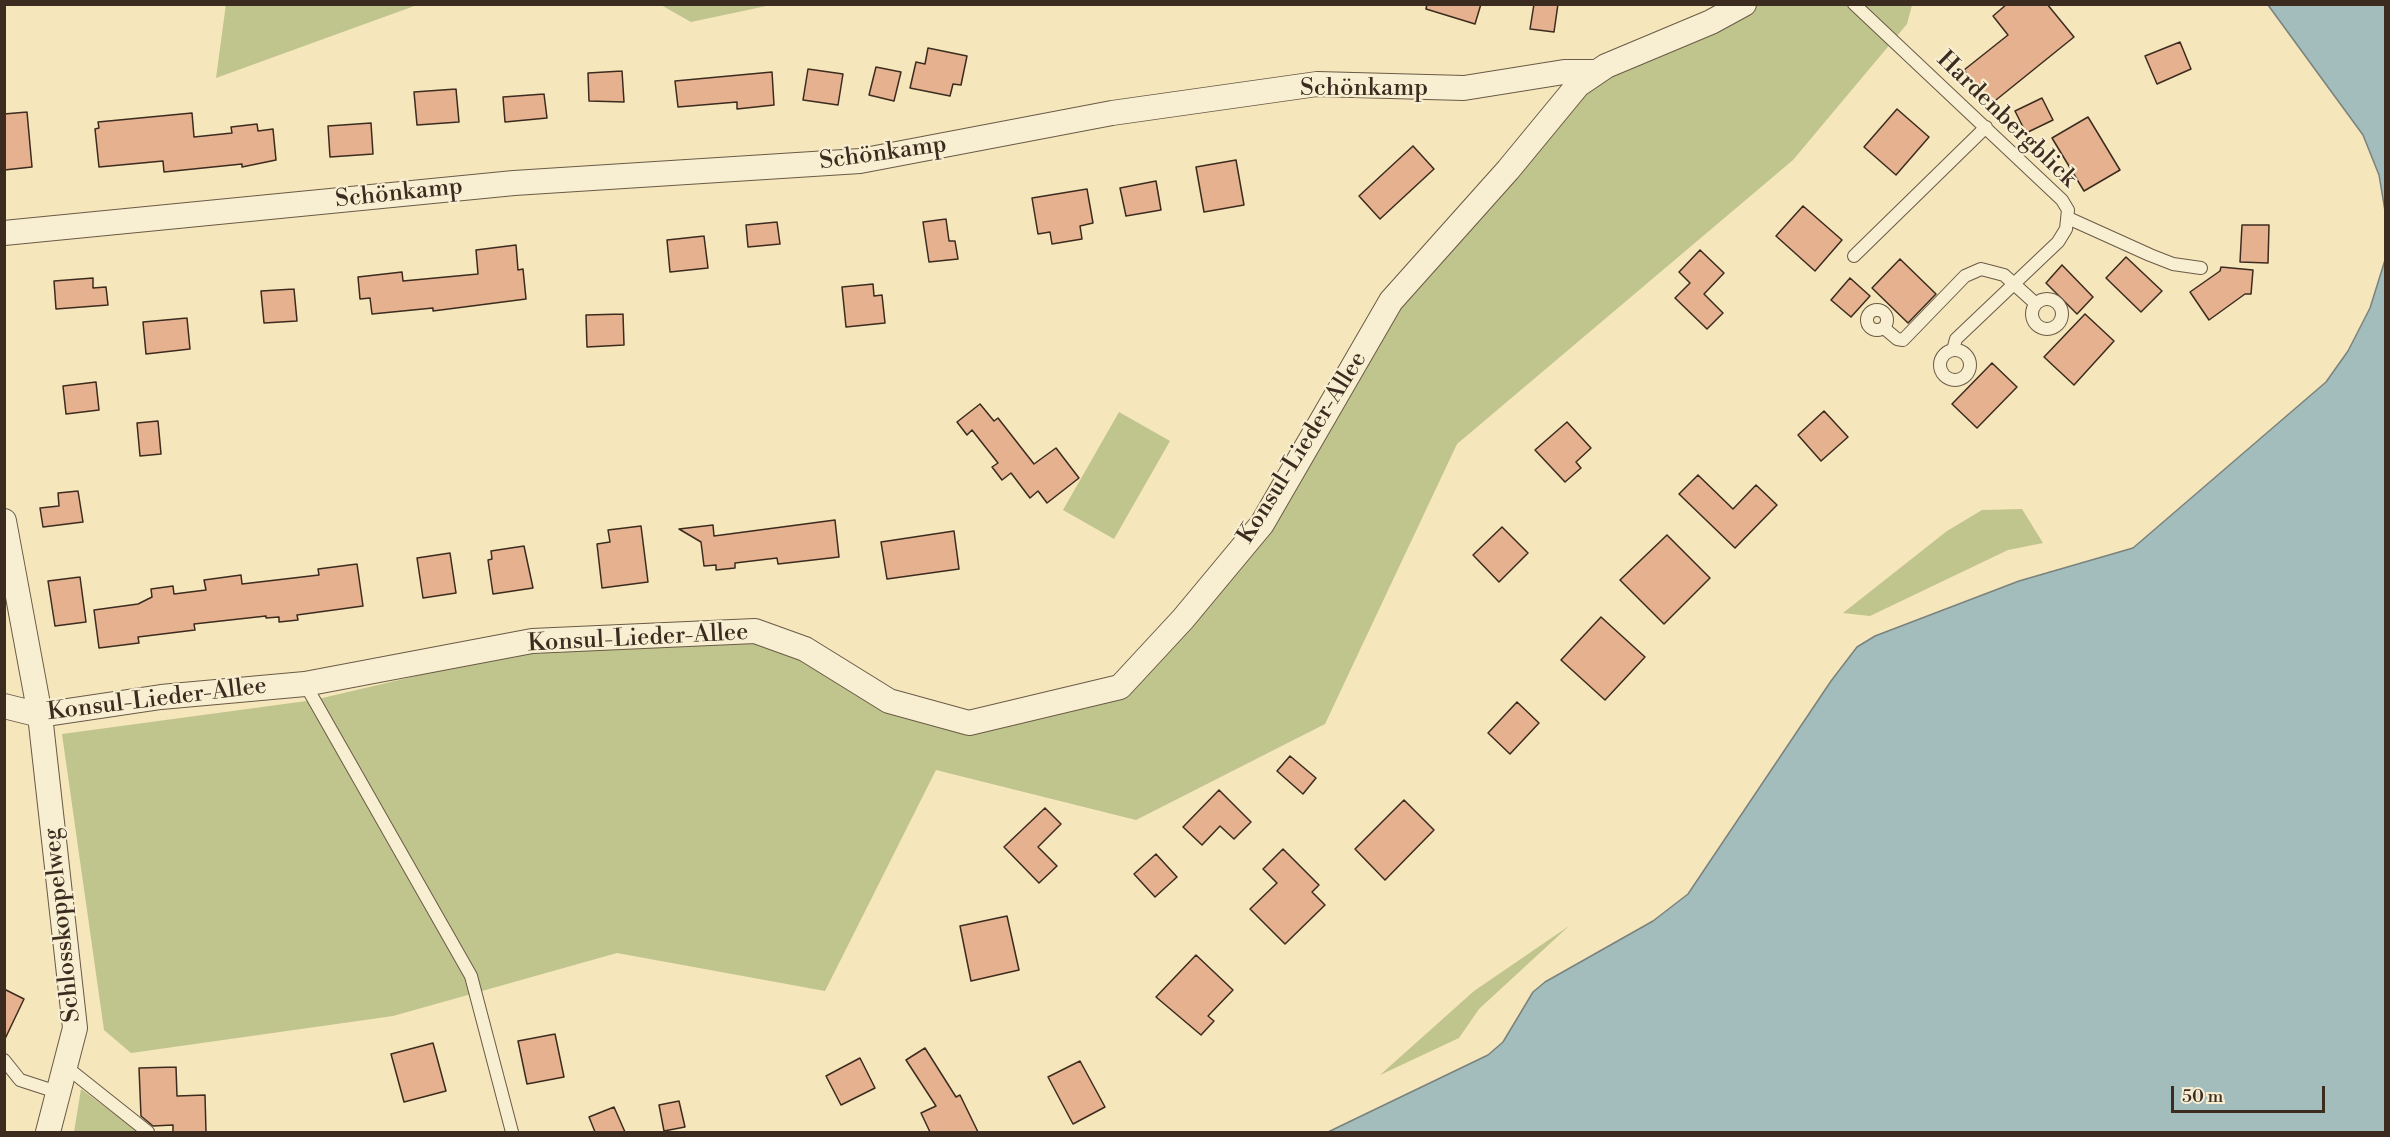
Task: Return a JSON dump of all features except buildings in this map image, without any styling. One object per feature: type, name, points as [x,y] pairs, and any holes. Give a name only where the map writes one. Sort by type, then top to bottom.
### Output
[{"type":"street","name":"Schönkamp","points":[[4,233],[514,183],[860,161],[1112,114],[1317,84],[1464,88],[1564,72],[1595,72],[1744,4]]},
{"type":"street","name":"Konsul-Lieder-Allee","points":[[4,706],[40,715],[161,697],[305,684],[532,641],[755,631],[805,649],[889,701],[969,723],[1120,687],[1184,619],[1262,524],[1391,301],[1508,170],[1578,85],[1595,72]]},
{"type":"street","name":"Schlosskoppelweg","points":[[4,521],[40,715],[75,1028],[60,1093],[48,1132]]},
{"type":"lane","name":"Hardenbergblick","points":[[1854,4],[2062,200],[2068,218],[2066,229],[2058,242],[1956,339],[1953,351]]},
{"type":"lane","points":[[1854,256],[1986,127]]},
{"type":"lane","points":[[2068,218],[2157,258],[2201,268]]},
{"type":"lane","points":[[1884,328],[1897,339],[1909,336],[1973,271],[1994,271],[2014,283],[2036,303]]},
{"type":"lane","points":[[305,684],[471,976],[512,1132]]},
{"type":"lane","points":[[4,1060],[20,1080],[60,1093]]},
{"type":"lane","points":[[65,1066],[148,1132]]},
{"type":"green space","points":[[226,4],[417,4],[417,5],[216,78]]},
{"type":"green space","points":[[661,5],[771,5],[691,22]]},
{"type":"green space","points":[[1751,5],[1912,5],[1907,24],[1793,160],[1457,444],[1325,724],[1136,820],[936,770],[825,991],[617,953],[393,1016],[131,1053],[104,1030],[62,734],[314,700],[535,648],[754,639],[970,727],[1120,691],[1274,528],[1398,306],[1600,78]]},
{"type":"green space","points":[[1119,412],[1170,441],[1114,539],[1063,510]]},
{"type":"green space","points":[[2022,509],[2043,543],[2008,550],[1870,616],[1843,613],[1947,531],[1982,510]]},
{"type":"green space","points":[[1569,926],[1479,1009],[1459,1038],[1380,1075],[1474,991]]},
{"type":"green space","points":[[81,1089],[139,1132],[74,1132]]},
{"type":"water","points":[[2268,5],[2385,5],[2385,211],[2379,175],[2363,135]]},
{"type":"water","points":[[2385,260],[2385,1132],[1328,1132],[1488,1055],[1503,1042],[1533,992],[1545,982],[1653,921],[1688,894],[1831,681],[1857,647],[1875,636],[2019,581],[2133,548],[2326,382],[2348,351],[2370,308]]}]
